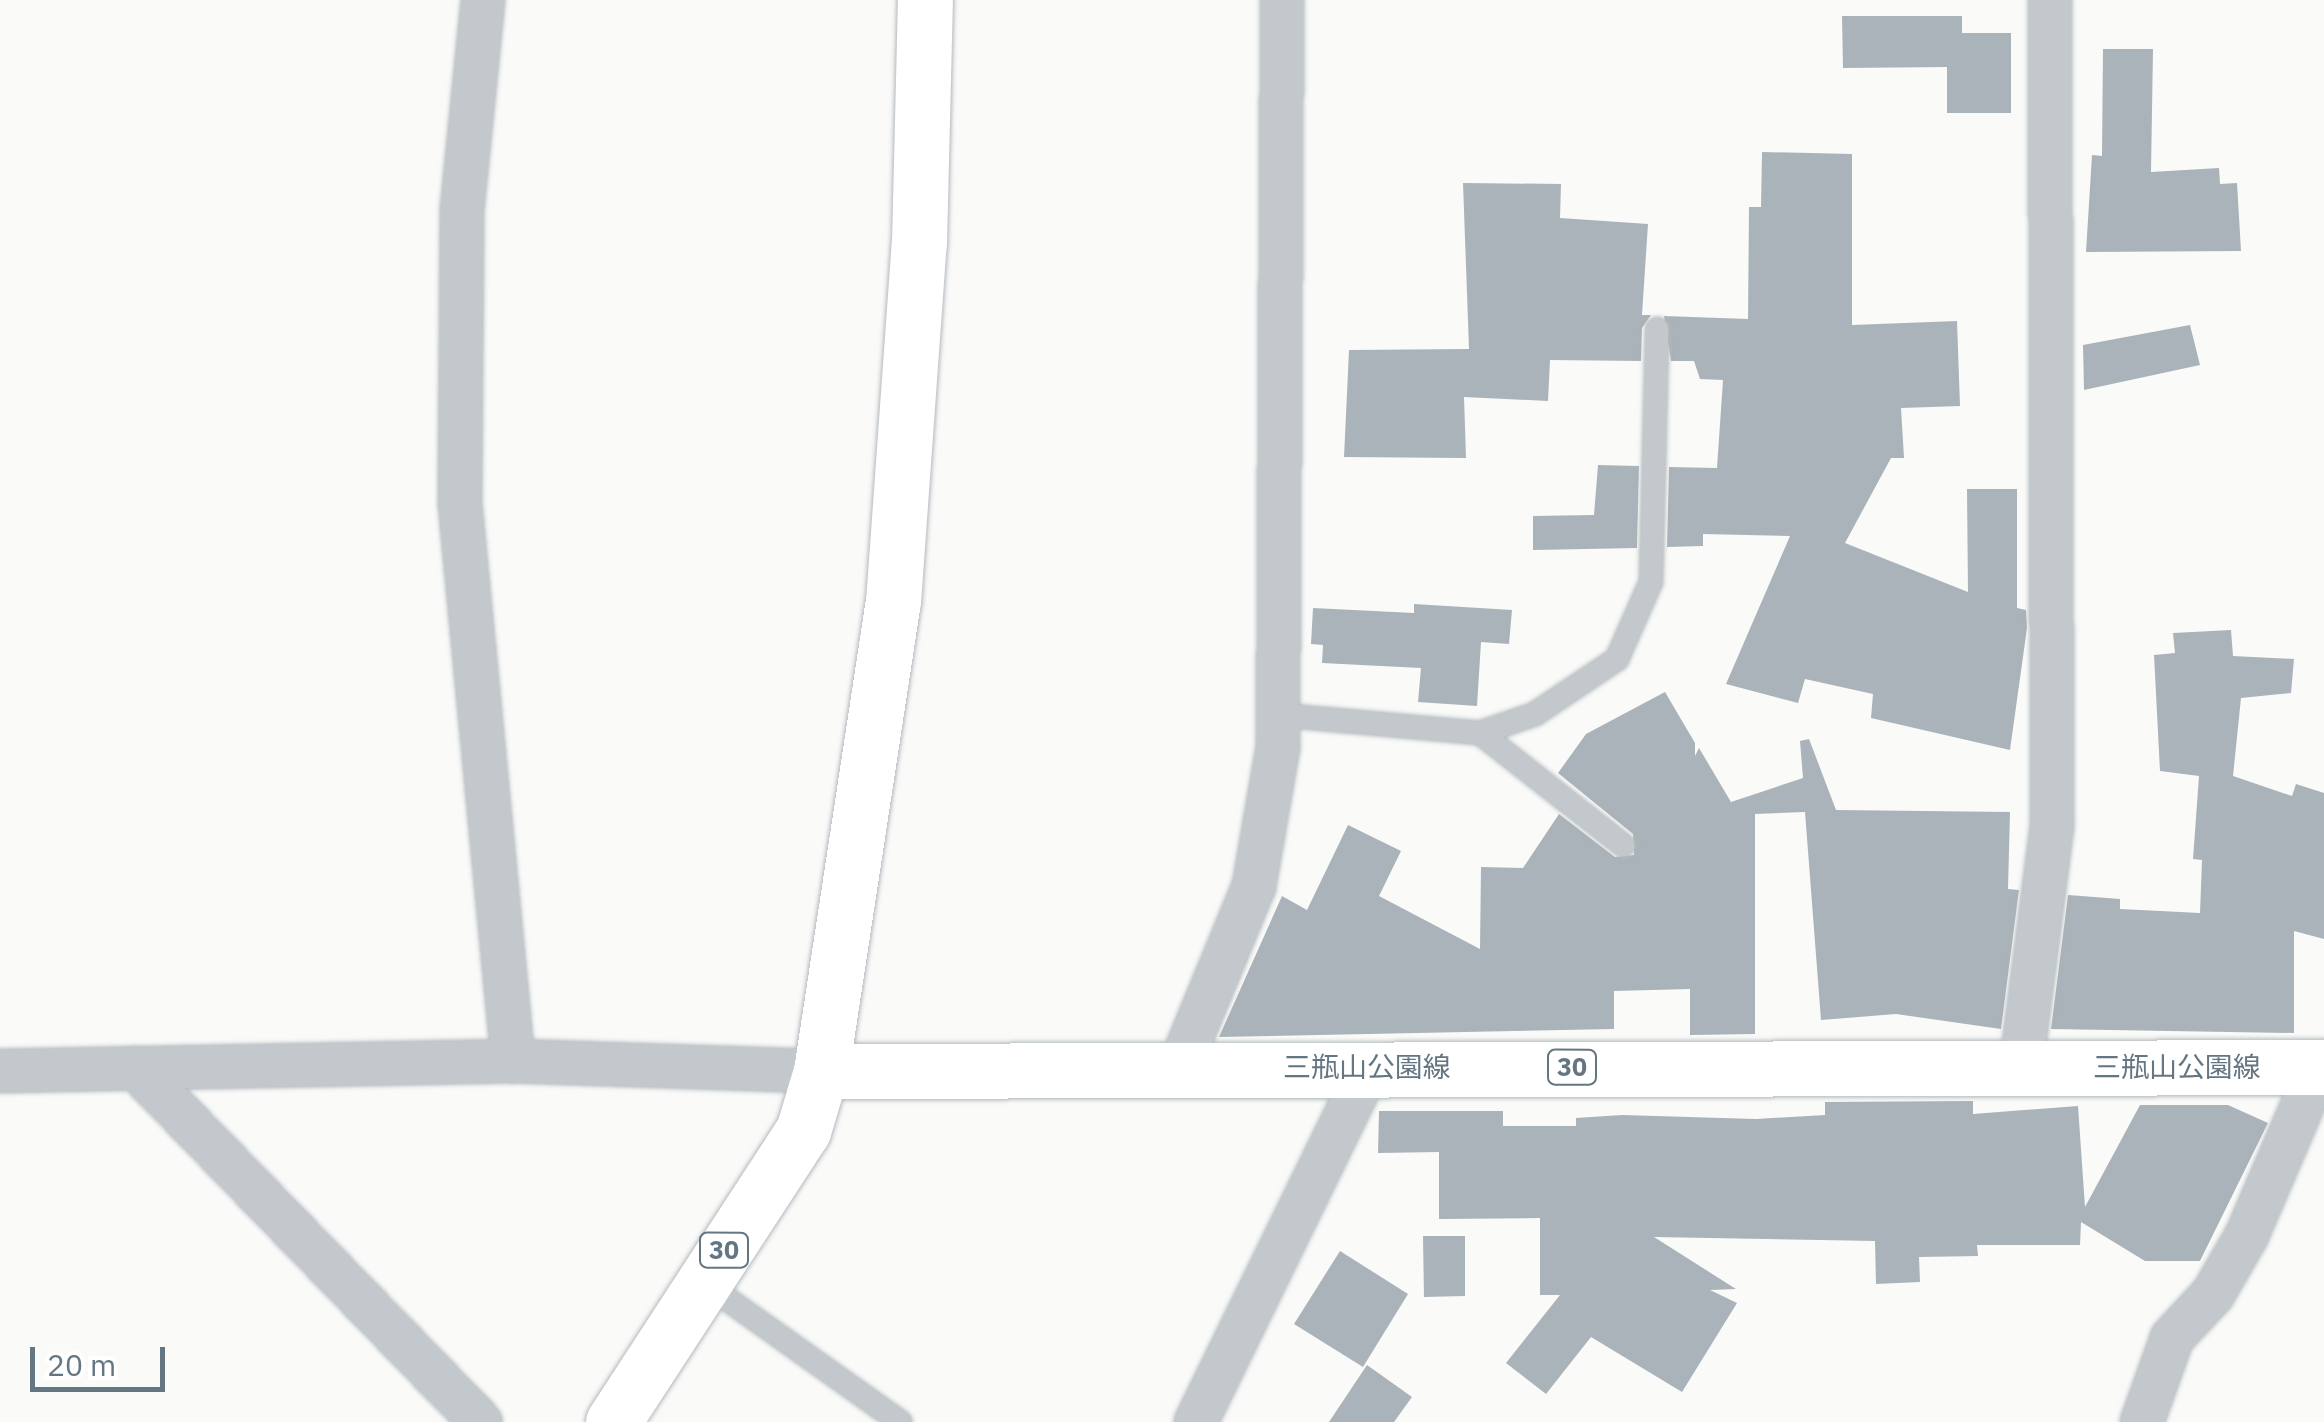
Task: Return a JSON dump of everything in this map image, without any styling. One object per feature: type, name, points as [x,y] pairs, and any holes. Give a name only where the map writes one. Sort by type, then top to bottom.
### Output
[{"type":"main road","points":[[821,1071],[893,602],[918,243],[925,0]]},
{"type":"main road","name":"三瓶山公園線","points":[[821,1071],[2322,1067]]},
{"type":"main road","name":"30","points":[[613,1422],[803,1130],[821,1071]]},
{"type":"street","points":[[483,0],[462,212],[460,503],[513,1061]]},
{"type":"street","points":[[1180,1068],[1254,886],[1279,715],[1282,0]]},
{"type":"street","points":[[2021,1068],[2052,826],[2050,0]]},
{"type":"street","points":[[0,1071],[513,1061],[821,1071]]},
{"type":"street","points":[[1196,1422],[1369,1067]]},
{"type":"street","points":[[2142,1422],[2172,1338],[2213,1294],[2246,1235],[2322,1067]]},
{"type":"street","points":[[136,1068],[480,1422]]},
{"type":"lane","points":[[1279,715],[1480,732],[1583,688],[1617,659],[1638,623],[1651,582],[1657,329]]},
{"type":"lane","points":[[1480,732],[1622,845]]},
{"type":"lane","points":[[704,1282],[900,1422]]},
{"type":"building","points":[[1842,16],[1962,16],[1962,33],[2011,33],[2011,113],[1947,113],[1947,67],[1843,68]]},
{"type":"building","points":[[2103,49],[2153,49],[2151,172],[2219,168],[2220,184],[2237,183],[2241,251],[2086,252],[2092,155],[2102,156]]},
{"type":"building","points":[[1762,152],[1852,154],[1852,325],[1957,321],[1960,406],[1901,408],[1904,458],[1891,458],[1845,543],[1968,592],[1967,489],[2017,489],[2017,608],[2026,610],[2027,628],[2010,750],[1871,718],[1873,694],[1805,679],[1798,703],[1726,684],[1790,536],[1703,534],[1703,546],[1667,547],[1669,467],[1717,468],[1723,380],[1700,379],[1694,361],[1671,361],[1664,316],[1748,319],[1749,207],[1761,207]]},
{"type":"building","points":[[1463,183],[1561,184],[1560,218],[1648,224],[1642,315],[1651,315],[1642,328],[1641,361],[1550,360],[1548,401],[1464,397],[1466,458],[1344,457],[1349,350],[1469,349]]},
{"type":"building","points":[[2190,325],[2200,365],[2084,390],[2083,345]]},
{"type":"building","points":[[1598,465],[1639,466],[1637,548],[1533,550],[1533,516],[1594,515]]},
{"type":"building","points":[[1414,604],[1512,610],[1509,644],[1481,642],[1477,706],[1418,702],[1421,668],[1322,663],[1323,645],[1311,644],[1313,608],[1414,613]]},
{"type":"building","points":[[2231,630],[2233,656],[2294,659],[2291,693],[2241,698],[2233,776],[2292,796],[2296,784],[2324,793],[2324,939],[2294,931],[2294,1033],[2051,1029],[2068,895],[2120,899],[2120,909],[2200,913],[2202,860],[2193,859],[2199,776],[2160,771],[2154,655],[2175,653],[2173,633]]},
{"type":"building","points":[[1665,692],[1695,743],[1695,756],[1699,748],[1731,802],[1803,778],[1800,741],[1809,739],[1836,810],[2010,812],[2008,889],[2019,890],[2001,1029],[1896,1014],[1821,1020],[1805,812],[1755,814],[1755,1034],[1690,1035],[1690,989],[1614,991],[1614,1029],[1219,1037],[1282,896],[1307,910],[1348,825],[1401,851],[1379,896],[1480,949],[1481,867],[1523,868],[1559,814],[1615,857],[1634,855],[1633,834],[1558,773],[1586,734]]},
{"type":"building","points":[[1973,1101],[1973,1114],[2078,1106],[2085,1207],[2140,1105],[2228,1105],[2268,1123],[2200,1261],[2145,1261],[2081,1222],[2080,1245],[1977,1245],[1978,1256],[1919,1257],[1920,1282],[1876,1284],[1875,1241],[1654,1237],[1736,1289],[1710,1290],[1737,1303],[1682,1392],[1591,1337],[1546,1394],[1506,1363],[1560,1295],[1540,1295],[1540,1218],[1439,1219],[1439,1152],[1378,1153],[1379,1111],[1503,1111],[1503,1126],[1576,1126],[1576,1118],[1622,1115],[1756,1119],[1825,1115],[1825,1102]]},
{"type":"building","points":[[1423,1236],[1465,1236],[1465,1296],[1424,1297]]},
{"type":"building","points":[[1340,1251],[1408,1294],[1363,1367],[1294,1324]]},
{"type":"building","points":[[1367,1365],[1412,1397],[1394,1422],[1329,1422]]}]
